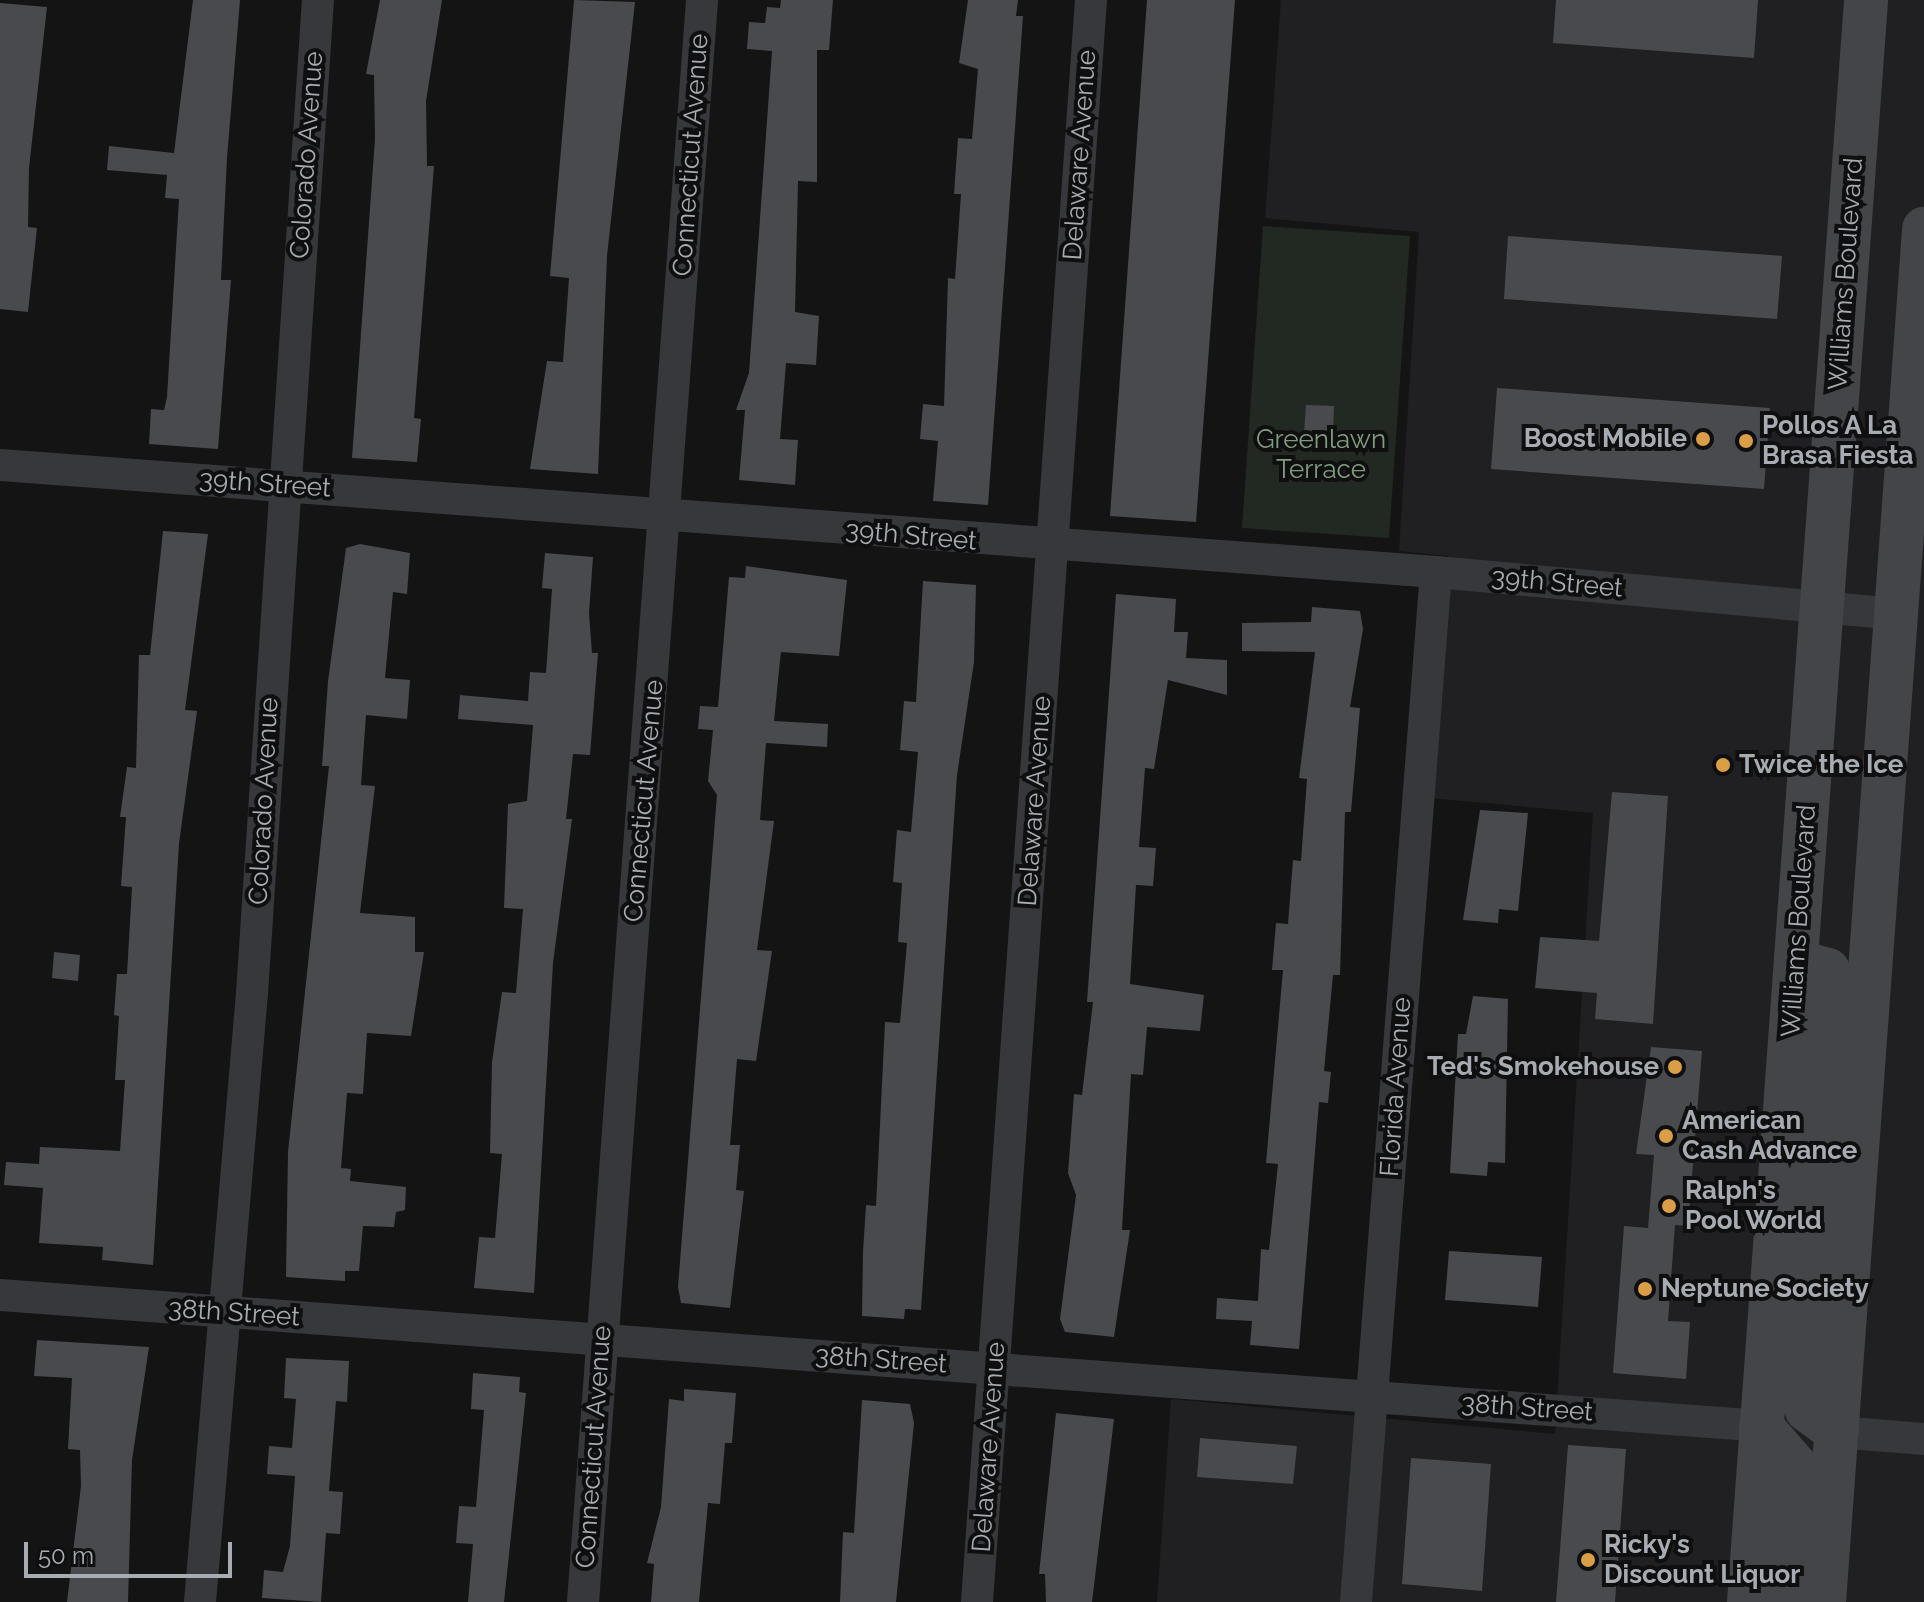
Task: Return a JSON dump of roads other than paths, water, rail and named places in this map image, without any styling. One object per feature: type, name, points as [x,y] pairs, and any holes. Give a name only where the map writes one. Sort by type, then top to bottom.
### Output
[{"type":"main road","name":"Williams Boulevard","points":[[1749,1602],[1866,0]]},
{"type":"main road","points":[[1824,1602],[1924,229]]},
{"type":"main road","points":[[1796,961],[1828,970],[1832,986],[1804,1391],[1807,1410],[1837,1432]]},
{"type":"main road","points":[[1761,1426],[1796,1466],[1789,1602]]},
{"type":"street","name":"Colorado Avenue","points":[[200,1602],[222,1313],[252,993],[283,485],[318,0]]},
{"type":"street","name":"Connecticut Avenue","points":[[583,1602],[702,0]]},
{"type":"street","name":"Delaware Avenue","points":[[977,1602],[1091,0]]},
{"type":"street","name":"39th Street","points":[[0,465],[1052,547],[1436,572],[1896,614]]},
{"type":"street","name":"Florida Avenue","points":[[1356,1602],[1436,572]]},
{"type":"street","name":"38th Street","points":[[0,1295],[1761,1426]]},
{"type":"street","points":[[1837,1432],[1924,1439]]},
{"type":"place","name":"Boost Mobile","points":[[1703,439]]},
{"type":"place","name":"Pollos A La Brasa Fiesta","points":[[1746,441]]},
{"type":"place","name":"Twice the Ice","points":[[1723,765]]},
{"type":"place","name":"Ted's Smokehouse","points":[[1675,1067]]},
{"type":"place","name":"American Cash Advance","points":[[1666,1136]]},
{"type":"place","name":"Ralph's Pool World","points":[[1669,1206]]},
{"type":"place","name":"Neptune Society","points":[[1645,1289]]},
{"type":"place","name":"Ricky's Discount Liquor","points":[[1588,1560]]},
{"type":"park label","name":"Greenlawn Terrace","points":[[1321,455]]}]
